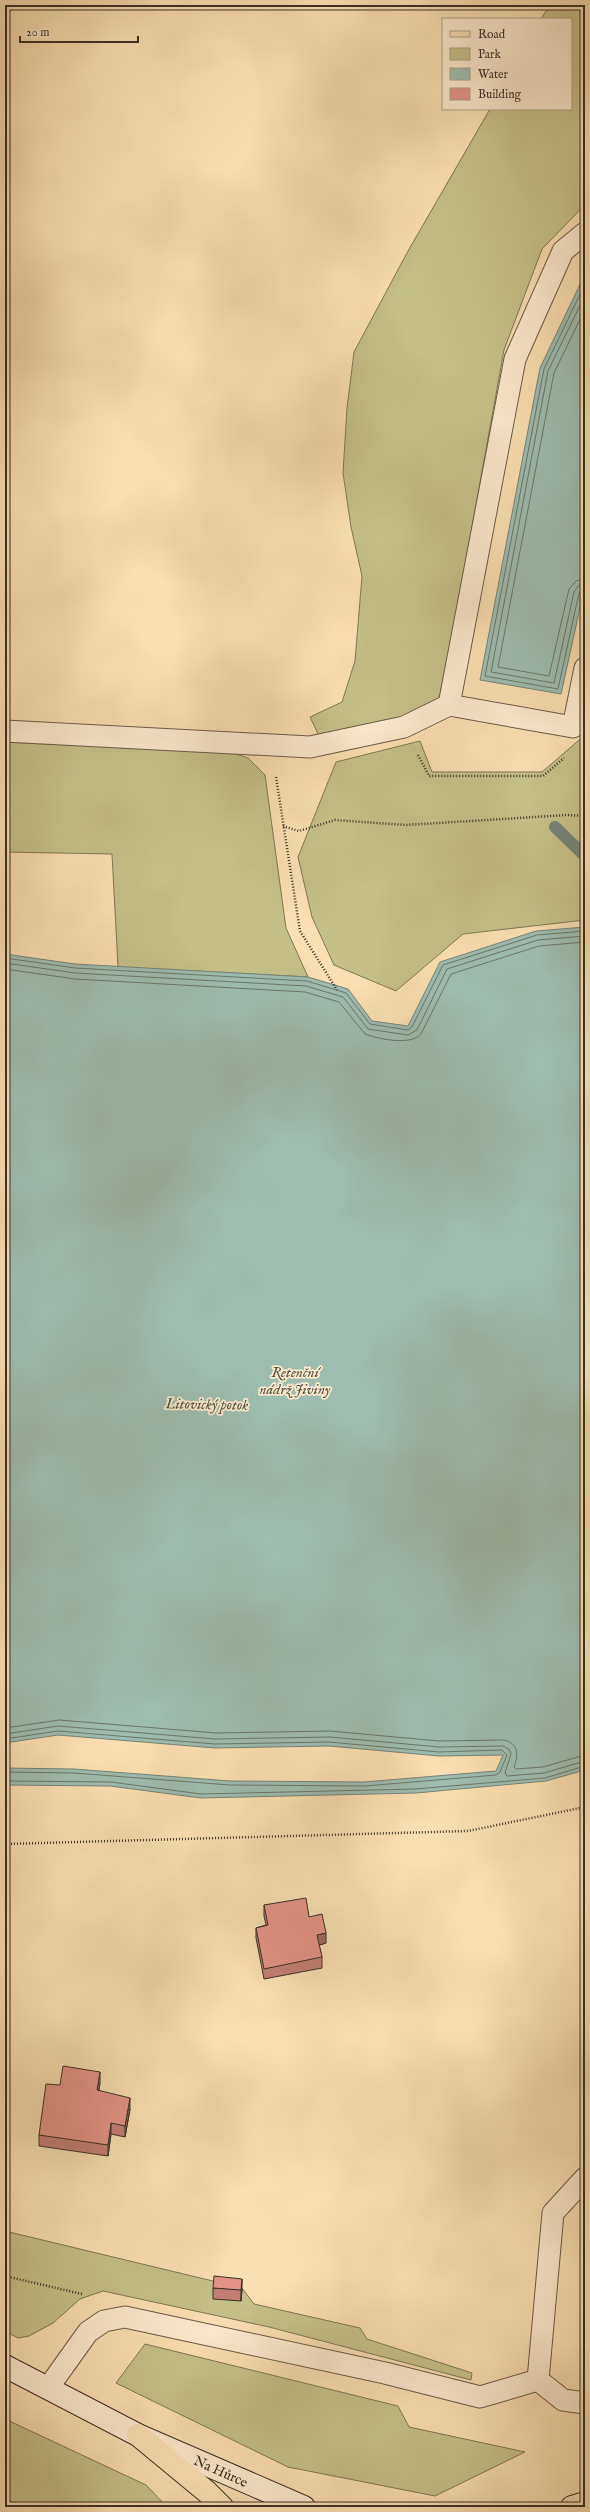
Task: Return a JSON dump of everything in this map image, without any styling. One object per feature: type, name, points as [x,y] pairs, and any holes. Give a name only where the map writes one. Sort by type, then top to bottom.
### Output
[{"type":"main road","points":[[5,2366],[48,2388]]},
{"type":"main road","name":"Na Hůrce","points":[[48,2388],[138,2435],[304,2507]]},
{"type":"main road","points":[[138,2435],[207,2492],[222,2507]]},
{"type":"main road","points":[[572,2507],[585,2502]]},
{"type":"lane","points":[[449,705],[515,358],[563,251],[585,233]]},
{"type":"lane","points":[[5,731],[310,747],[404,728],[449,705],[573,728],[585,668]]},
{"type":"lane","points":[[538,2380],[553,2213],[585,2178]]},
{"type":"lane","points":[[48,2388],[88,2332],[104,2321],[125,2317],[385,2373],[480,2397],[538,2380]]},
{"type":"lane","points":[[538,2380],[563,2400],[585,2403]]},
{"type":"path","points":[[404,728],[429,776],[543,776],[567,755]]},
{"type":"path","points":[[272,745],[300,931],[337,990]]},
{"type":"path","points":[[284,826],[299,831],[335,820],[406,826],[568,815],[585,816]]},
{"type":"path","points":[[5,1844],[468,1831],[585,1807]]},
{"type":"path","points":[[5,2276],[82,2294]]},
{"type":"green space","points":[[550,5],[585,5],[585,208],[580,210],[542,249],[504,350],[441,699],[410,716],[319,736],[310,717],[342,702],[355,661],[362,576],[351,527],[343,473],[347,408],[354,352],[408,251],[489,110],[572,110],[572,18],[542,18]]},
{"type":"green space","points":[[585,735],[585,920],[463,934],[396,991],[334,965],[312,917],[298,857],[336,762],[420,741],[432,772],[542,772]]},
{"type":"green space","points":[[5,742],[233,753],[248,758],[265,775],[286,928],[308,977],[118,967],[112,854],[5,852]]},
{"type":"green space","points":[[5,2231],[242,2288],[254,2304],[360,2328],[367,2339],[472,2373],[471,2380],[269,2327],[103,2291],[80,2299],[53,2323],[29,2336],[18,2338],[5,2331]]},
{"type":"green space","points":[[145,2344],[398,2406],[409,2427],[525,2452],[435,2496],[288,2467],[116,2383]]},
{"type":"green space","points":[[5,2419],[146,2485],[167,2507],[5,2507]]},
{"type":"water","points":[[585,274],[585,585],[561,694],[480,680],[540,368]]},
{"type":"water","name":"Retenční nádrž Jiviny","points":[[585,927],[585,1770],[546,1781],[416,1793],[201,1798],[110,1786],[5,1785],[5,1768],[74,1769],[230,1781],[364,1782],[496,1771],[503,1755],[439,1756],[329,1746],[215,1748],[58,1735],[5,1743],[5,954],[75,964],[308,977],[348,989],[372,1021],[408,1026],[440,962],[536,931]]},
{"type":"building","points":[[306,1898],[309,1917],[322,1914],[326,1933],[317,1935],[322,1957],[264,1969],[256,1928],[268,1925],[264,1905]]},
{"type":"building","points":[[63,2066],[100,2072],[97,2090],[130,2098],[125,2126],[111,2123],[108,2145],[39,2135],[46,2084],[60,2085]]},
{"type":"building","points":[[214,2276],[242,2279],[241,2290],[213,2288]]},
{"type":"waterway","points":[[555,827],[585,856]]},
{"type":"water label","name":"Litovický potok","points":[[207,1404]]}]
